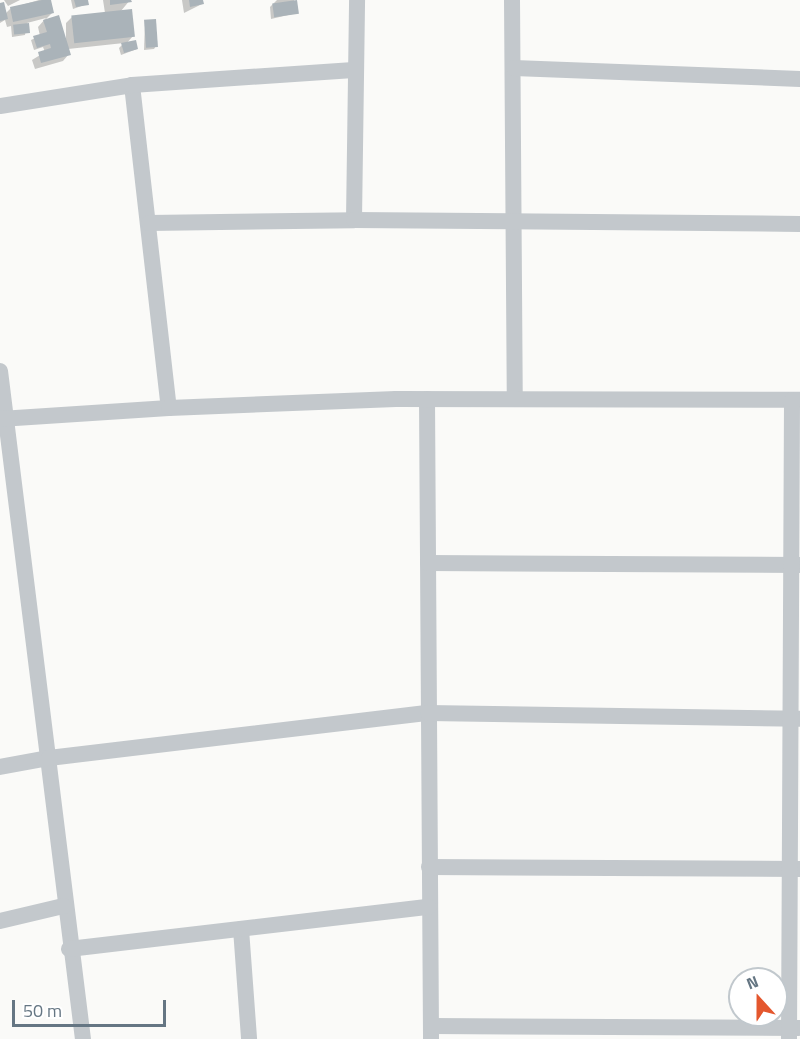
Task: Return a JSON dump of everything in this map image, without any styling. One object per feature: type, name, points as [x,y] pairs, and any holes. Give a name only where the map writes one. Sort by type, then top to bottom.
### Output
[{"type":"street","points":[[354,220],[353,70],[357,0]]},
{"type":"street","points":[[512,0],[515,399]]},
{"type":"street","points":[[514,68],[800,79]]},
{"type":"street","points":[[0,106],[132,85],[353,70]]},
{"type":"street","points":[[132,85],[169,408]]},
{"type":"street","points":[[149,223],[354,220],[800,224]]},
{"type":"street","points":[[0,371],[3,419],[49,758],[63,906],[82,1039]]},
{"type":"street","points":[[3,419],[169,408],[427,399],[796,400],[793,1032],[431,1032],[427,399]]},
{"type":"street","points":[[428,563],[796,564]]},
{"type":"street","points":[[0,767],[49,758],[428,713],[795,719]]},
{"type":"street","points":[[429,867],[795,869]]},
{"type":"street","points":[[0,921],[63,906]]},
{"type":"street","points":[[69,949],[429,907]]},
{"type":"street","points":[[242,929],[249,1039]]},
{"type":"building","points":[[51,0],[54,13],[13,22],[10,7]]},
{"type":"building","points":[[74,0],[88,0],[89,5],[76,7]]},
{"type":"building","points":[[110,0],[131,0],[132,2],[110,5]]},
{"type":"building","points":[[189,0],[203,0],[204,4],[190,7]]},
{"type":"building","points":[[297,0],[299,14],[274,17],[272,3]]},
{"type":"building","points":[[4,2],[8,19],[0,21],[0,3]]},
{"type":"building","points":[[132,9],[135,37],[74,43],[71,15]]},
{"type":"building","points":[[59,15],[71,55],[41,63],[38,52],[51,48],[50,44],[37,48],[33,36],[47,32],[43,20]]},
{"type":"building","points":[[156,19],[158,47],[146,48],[144,20]]},
{"type":"building","points":[[29,23],[30,33],[14,35],[13,25]]},
{"type":"building","points":[[136,40],[138,49],[124,53],[121,43]]}]
